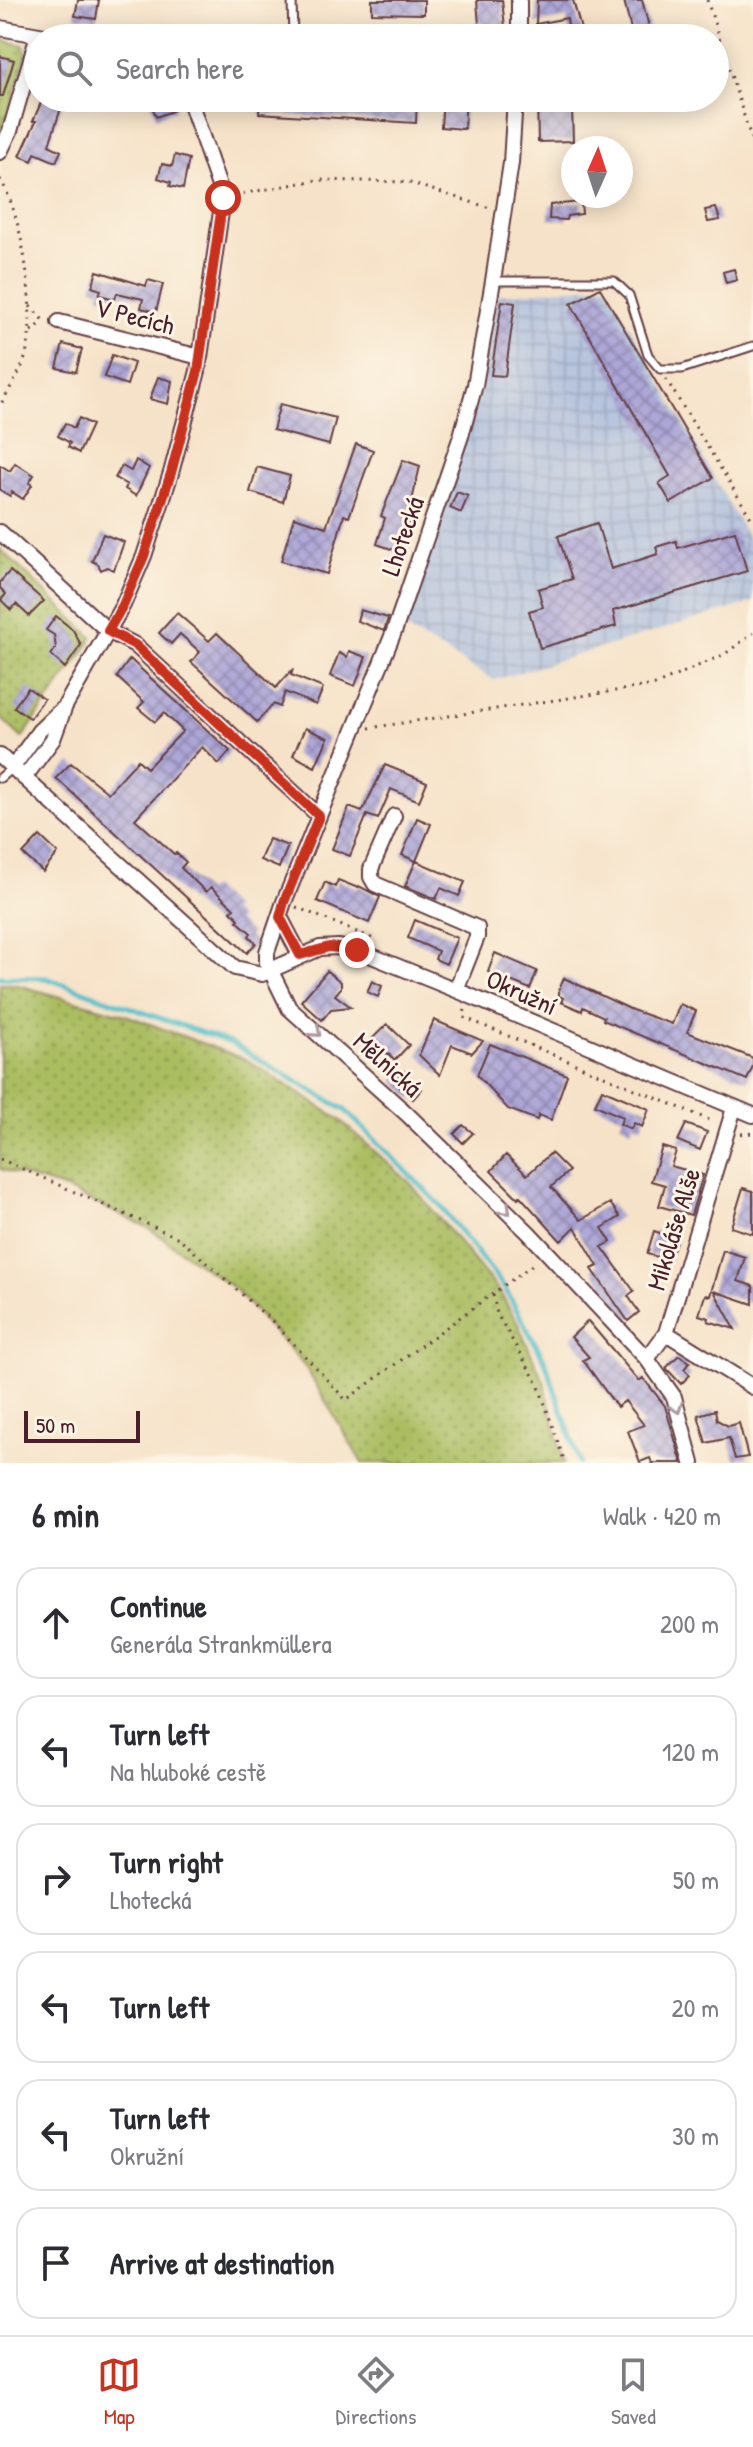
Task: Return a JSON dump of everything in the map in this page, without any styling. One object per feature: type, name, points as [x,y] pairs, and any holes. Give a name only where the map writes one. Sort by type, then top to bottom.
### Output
[{"type":"street","points":[[519,0],[519,24]]},
{"type":"street","points":[[0,28],[24,32]]},
{"type":"street","points":[[0,152],[10,131],[24,83]]},
{"type":"street","points":[[24,778],[53,739],[65,706],[123,605],[144,556],[171,473],[200,357],[223,198],[194,112]]},
{"type":"street","name":"Lhotecká","points":[[269,972],[267,952],[284,902],[395,629],[461,436],[475,385],[493,281],[511,163],[514,112]]},
{"type":"street","name":"V Pecích","points":[[59,322],[200,357]]},
{"type":"street","points":[[0,532],[108,631],[135,645],[319,816]]},
{"type":"street","points":[[13,767],[39,731],[65,706]]},
{"type":"street","points":[[0,756],[235,968],[251,973],[269,972]]},
{"type":"street","points":[[394,816],[371,869],[371,877],[375,884],[477,928],[477,937],[456,990]]},
{"type":"street","points":[[280,917],[300,955]]},
{"type":"street","name":"Okružní","points":[[269,972],[300,955],[329,947],[357,950],[753,1115]]},
{"type":"street","name":"Mělnická","points":[[269,972],[289,1008],[407,1114],[548,1253],[647,1359],[674,1397],[692,1463]]},
{"type":"street","name":"Mikoláše Alše","points":[[647,1359],[666,1333],[734,1108]]},
{"type":"street","points":[[666,1333],[753,1387]]},
{"type":"lane","points":[[292,0],[293,24]]},
{"type":"lane","points":[[493,281],[614,281],[629,295],[648,355],[660,369],[682,369],[753,346]]},
{"type":"lane","points":[[0,778],[13,767]]},
{"type":"path","points":[[707,0],[715,24]]},
{"type":"path","points":[[729,69],[753,144]]},
{"type":"path","points":[[0,179],[9,193],[21,244],[31,331],[25,359],[0,406]]},
{"type":"path","points":[[223,198],[317,180],[407,182],[503,212]]},
{"type":"path","points":[[30,306],[45,322],[31,331]]},
{"type":"path","points":[[660,369],[753,521]]},
{"type":"path","points":[[354,730],[655,685],[725,654],[753,633]]},
{"type":"path","points":[[0,1159],[179,1238],[274,1323],[346,1400],[548,1253]]},
{"type":"path","points":[[493,1295],[497,1314],[538,1384],[565,1463]]},
{"type":"shaded area","points":[[606,285],[753,547],[753,602],[494,680],[401,626],[480,395],[497,295]]},
{"type":"green space","points":[[0,39],[23,45],[24,63],[0,138]]},
{"type":"green space","points":[[0,549],[92,637],[22,738],[0,717]]},
{"type":"green space","points":[[0,984],[14,984],[123,1014],[247,1060],[339,1119],[411,1184],[499,1291],[544,1382],[564,1463],[362,1463],[306,1368],[236,1290],[147,1227],[60,1187],[0,1169]]},
{"type":"building","points":[[78,0],[99,0],[96,19],[75,16]]},
{"type":"building","points":[[372,0],[424,0],[424,14],[372,13]]},
{"type":"building","points":[[477,0],[502,0],[505,24],[479,24]]},
{"type":"building","points":[[537,0],[573,0],[580,24],[568,24],[567,18],[536,24]]},
{"type":"building","points":[[624,0],[642,0],[648,24],[630,24]]},
{"type":"building","points":[[0,56],[14,60],[3,96],[0,96]]},
{"type":"building","points":[[37,112],[60,112],[49,145],[61,151],[56,162],[35,153],[32,161],[20,156],[36,121],[33,121]]},
{"type":"building","points":[[259,112],[416,112],[416,123]]},
{"type":"building","points":[[442,112],[465,112],[464,129],[441,127]]},
{"type":"building","points":[[537,112],[572,112],[573,136],[561,136],[561,141],[538,142]]},
{"type":"building","points":[[175,155],[189,159],[183,189],[170,186],[171,182],[158,178],[162,164],[172,166]]},
{"type":"building","points":[[550,205],[582,208],[582,214],[567,216],[566,220],[549,219]]},
{"type":"building","points":[[716,208],[720,220],[708,222],[705,210]]},
{"type":"building","points":[[734,269],[737,280],[726,283],[723,272]]},
{"type":"building","points":[[97,271],[146,286],[148,280],[163,284],[156,312],[141,308],[143,299],[117,293],[115,299],[99,295],[101,290],[92,287]]},
{"type":"building","points":[[600,288],[713,478],[671,503],[659,483],[670,476],[571,304]]},
{"type":"building","points":[[502,301],[515,303],[505,376],[491,375]]},
{"type":"building","points":[[63,344],[82,349],[76,372],[57,368]]},
{"type":"building","points":[[112,355],[134,363],[127,385],[104,377]]},
{"type":"building","points":[[158,377],[172,381],[168,404],[150,399]]},
{"type":"building","points":[[280,404],[336,418],[329,445],[273,430]]},
{"type":"building","points":[[79,418],[92,425],[79,453],[58,436],[65,423],[74,428]]},
{"type":"building","points":[[356,444],[373,450],[349,517],[344,515],[327,574],[281,561],[294,517],[326,527]]},
{"type":"building","points":[[136,460],[149,468],[136,496],[125,489],[127,485],[115,478],[122,466],[131,471]]},
{"type":"building","points":[[403,460],[420,466],[411,505],[415,506],[407,532],[411,533],[400,552],[377,544],[385,518],[381,516]]},
{"type":"building","points":[[15,463],[34,475],[23,499],[12,492],[10,496],[0,490],[0,465],[10,471]]},
{"type":"building","points":[[257,467],[290,476],[283,502],[250,492]]},
{"type":"building","points":[[457,492],[468,496],[461,513],[450,508]]},
{"type":"building","points":[[597,523],[611,569],[658,554],[656,547],[676,541],[678,548],[735,531],[747,571],[613,611],[616,626],[540,648],[529,611],[543,607],[538,589],[572,579],[558,536]]},
{"type":"building","points":[[103,534],[124,542],[114,570],[107,567],[101,570],[92,561]]},
{"type":"building","points":[[10,571],[44,601],[29,616],[16,604],[11,610],[1,600],[6,594],[0,588],[0,582]]},
{"type":"building","points":[[360,610],[388,618],[384,631],[357,621]]},
{"type":"building","points":[[177,613],[209,641],[217,633],[276,688],[293,669],[291,675],[323,688],[316,705],[285,692],[280,707],[273,704],[257,722],[191,662],[200,652],[180,634],[171,644],[159,633]]},
{"type":"building","points":[[56,616],[73,630],[81,645],[65,668],[51,655],[56,648],[54,635],[46,630]]},
{"type":"building","points":[[349,651],[366,657],[355,686],[330,676],[339,653],[347,657]]},
{"type":"building","points":[[130,659],[230,751],[219,764],[202,747],[135,819],[186,862],[181,868],[206,892],[211,887],[234,908],[231,911],[239,919],[237,921],[251,933],[249,936],[256,943],[247,953],[56,778],[71,763],[108,793],[138,760],[147,768],[183,731],[164,713],[155,722],[138,708],[144,702],[117,677]]},
{"type":"building","points":[[28,688],[44,699],[30,718],[14,707]]},
{"type":"building","points":[[305,728],[328,738],[315,767],[293,755]]},
{"type":"building","points":[[385,765],[427,782],[419,801],[391,789],[378,819],[367,815],[350,856],[332,849],[349,807],[362,812]]},
{"type":"building","points":[[417,818],[431,824],[416,861],[402,855]]},
{"type":"building","points":[[40,836],[58,853],[43,872],[23,854]]},
{"type":"building","points":[[269,839],[288,846],[279,868],[260,860]]},
{"type":"building","points":[[416,861],[465,882],[459,896],[441,888],[436,899],[405,886]]},
{"type":"building","points":[[338,880],[380,897],[369,923],[317,901],[325,882],[335,887]]},
{"type":"building","points":[[415,920],[457,938],[446,964],[435,959],[438,951],[408,938]]},
{"type":"building","points":[[495,953],[537,971],[530,989],[488,972]]},
{"type":"building","points":[[327,971],[341,982],[341,988],[335,995],[351,1007],[331,1009],[322,1020],[301,1001]]},
{"type":"building","points":[[564,978],[632,1010],[672,1024],[680,1004],[696,1011],[687,1032],[753,1058],[747,1080],[603,1020],[604,1017],[583,1007],[582,1011],[561,1002],[563,998],[559,996],[559,990]]},
{"type":"building","points":[[372,981],[382,986],[378,997],[367,992]]},
{"type":"building","points":[[434,1020],[483,1041],[472,1053],[452,1045],[440,1075],[419,1055]]},
{"type":"building","points":[[387,1024],[409,1045],[395,1060],[372,1039]]},
{"type":"building","points":[[490,1044],[567,1075],[551,1120],[539,1115],[537,1120],[508,1109],[477,1075]]},
{"type":"building","points":[[404,1071],[422,1089],[413,1099],[394,1081]]},
{"type":"building","points":[[602,1089],[649,1109],[642,1127],[634,1123],[631,1129],[620,1124],[623,1117],[595,1105]]},
{"type":"building","points":[[686,1124],[707,1132],[700,1150],[678,1141]]},
{"type":"building","points":[[463,1125],[473,1133],[463,1143],[454,1134]]},
{"type":"building","points":[[662,1147],[676,1151],[671,1166],[703,1175],[691,1215],[659,1206],[665,1185],[651,1181]]},
{"type":"building","points":[[551,1153],[569,1171],[551,1187],[581,1220],[610,1203],[620,1217],[602,1228],[611,1242],[602,1247],[634,1291],[628,1296],[639,1312],[628,1321],[592,1269],[598,1266],[575,1227],[561,1241],[520,1196],[518,1198],[491,1171],[506,1155],[527,1175]]},
{"type":"building","points":[[743,1188],[753,1191],[753,1234],[731,1227]]},
{"type":"building","points":[[654,1231],[677,1239],[669,1260],[647,1254]]},
{"type":"building","points":[[723,1250],[745,1257],[738,1281],[753,1286],[753,1304],[714,1291],[735,1329],[699,1315],[705,1295],[710,1296]]},
{"type":"building","points":[[588,1321],[639,1381],[643,1378],[665,1406],[682,1463],[652,1463],[650,1458],[640,1462],[628,1431],[644,1425],[625,1401],[617,1407],[583,1360],[589,1357],[571,1337]]},
{"type":"building","points":[[679,1355],[690,1362],[684,1369],[690,1375],[681,1384],[666,1368]]},
{"type":"building","points":[[715,1410],[717,1420],[728,1426],[739,1423],[748,1457],[735,1459],[729,1438],[706,1443],[698,1415]]},
{"type":"waterway","points":[[0,977],[46,978],[231,1043],[345,1110],[439,1204],[504,1287],[545,1361],[580,1463]]},
{"type":"route","points":[[223,198],[198,371],[171,473],[144,556],[108,631],[135,645],[319,816],[280,917],[300,955],[329,947],[357,950]]}]
